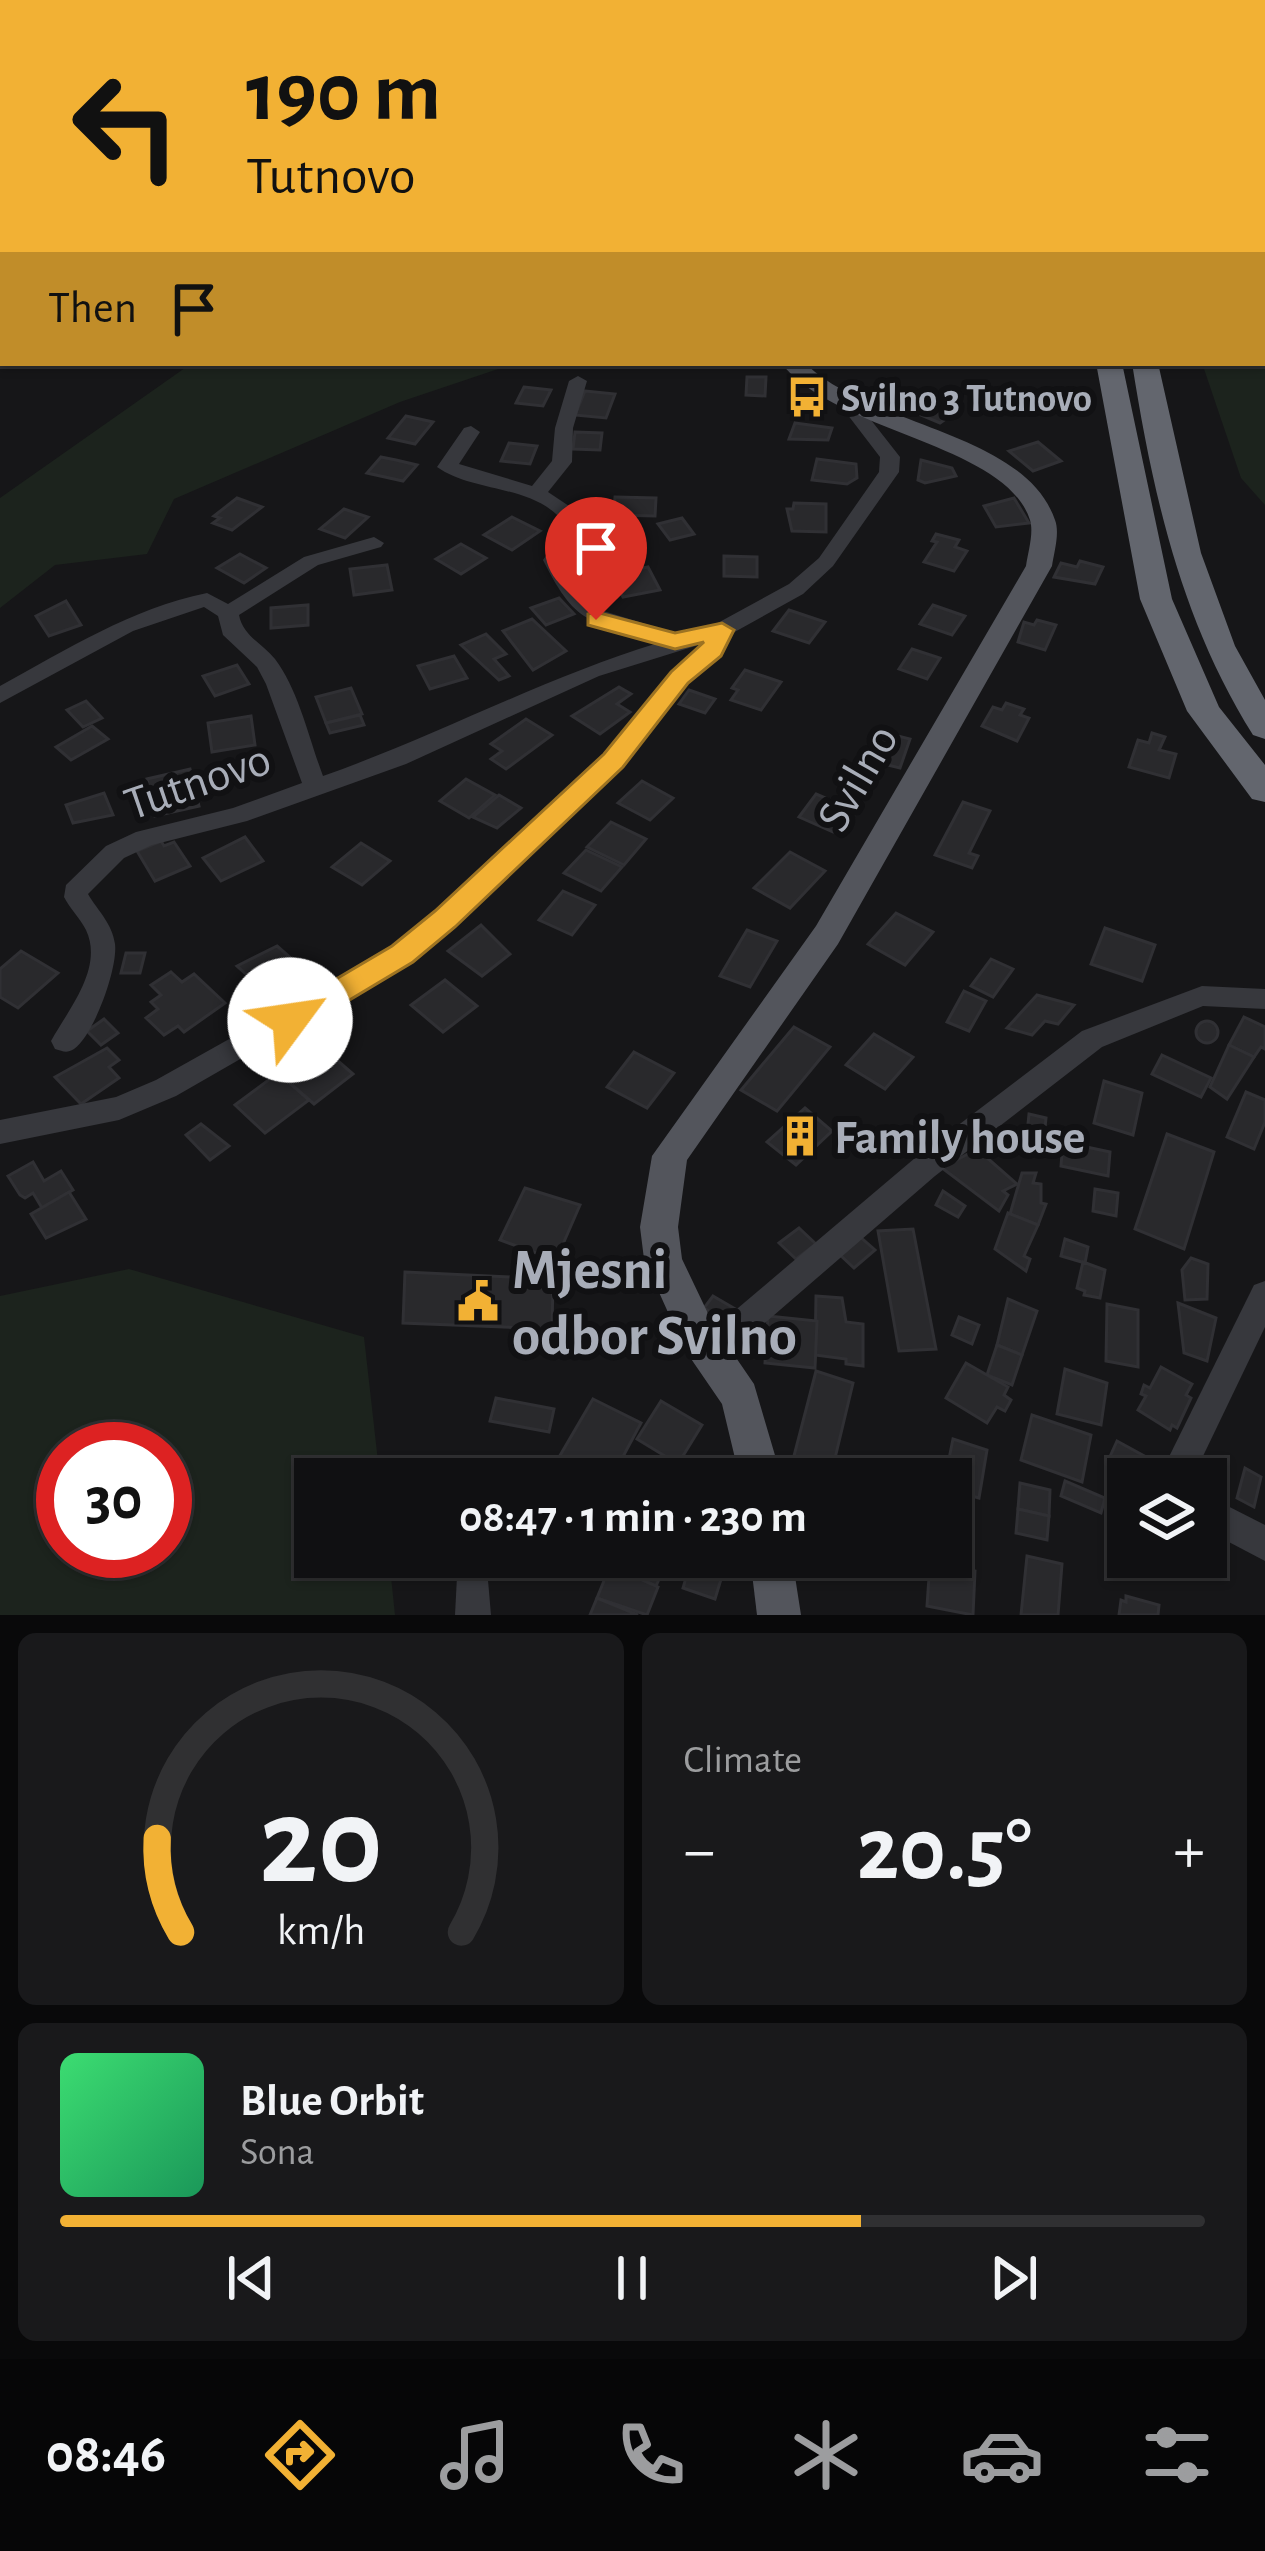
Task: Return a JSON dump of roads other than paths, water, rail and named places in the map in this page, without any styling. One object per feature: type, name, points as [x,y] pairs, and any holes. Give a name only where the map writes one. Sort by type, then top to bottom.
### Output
[{"type":"highway","points":[[1109,366],[1156,599],[1204,712],[1265,790]]},
{"type":"highway","points":[[1146,366],[1198,595],[1258,717]]},
{"type":"main road","name":"Svilno","points":[[757,1458],[748,1415],[664,1259],[659,1227],[670,1156],[827,935],[1047,544],[1044,510],[1009,476],[947,444],[853,410],[811,387],[794,366]]},
{"type":"main road","points":[[774,1578],[779,1615]]},
{"type":"street","points":[[535,495],[562,462],[564,428],[578,381]]},
{"type":"street","name":"Tutnovo","points":[[65,1042],[100,969],[103,941],[94,921],[76,903],[75,892],[115,852],[146,838],[238,815],[314,784],[398,758],[525,698],[675,641],[722,630],[813,575],[879,489],[890,458],[853,410]]},
{"type":"street","name":"Tutnovo","points":[[471,432],[447,467],[535,495],[573,516],[578,526],[553,560],[579,608],[596,620],[675,641]]},
{"type":"street","points":[[0,696],[117,631],[178,606],[207,600],[228,613],[311,561],[374,543]]},
{"type":"street","name":"Tutnovo","points":[[228,613],[231,630],[266,663],[277,684],[314,784]]},
{"type":"street","name":"Tutnovo","points":[[0,1132],[119,1108],[166,1088],[402,954],[566,809],[614,760],[680,677],[712,650],[722,630]]},
{"type":"street","points":[[710,1351],[925,1167],[1092,1039],[1202,996],[1265,998]]},
{"type":"street","points":[[1185,1458],[1265,1295]]},
{"type":"street","points":[[1227,1523],[1265,1544]]},
{"type":"street","points":[[472,1578],[473,1615]]},
{"type":"place","name":"Svilno 3 Tutnovo","points":[[807,397]]},
{"type":"place","name":"Family house","points":[[800,1136]]},
{"type":"place","name":"Mjesni odbor Svilno","points":[[478,1301]]}]
